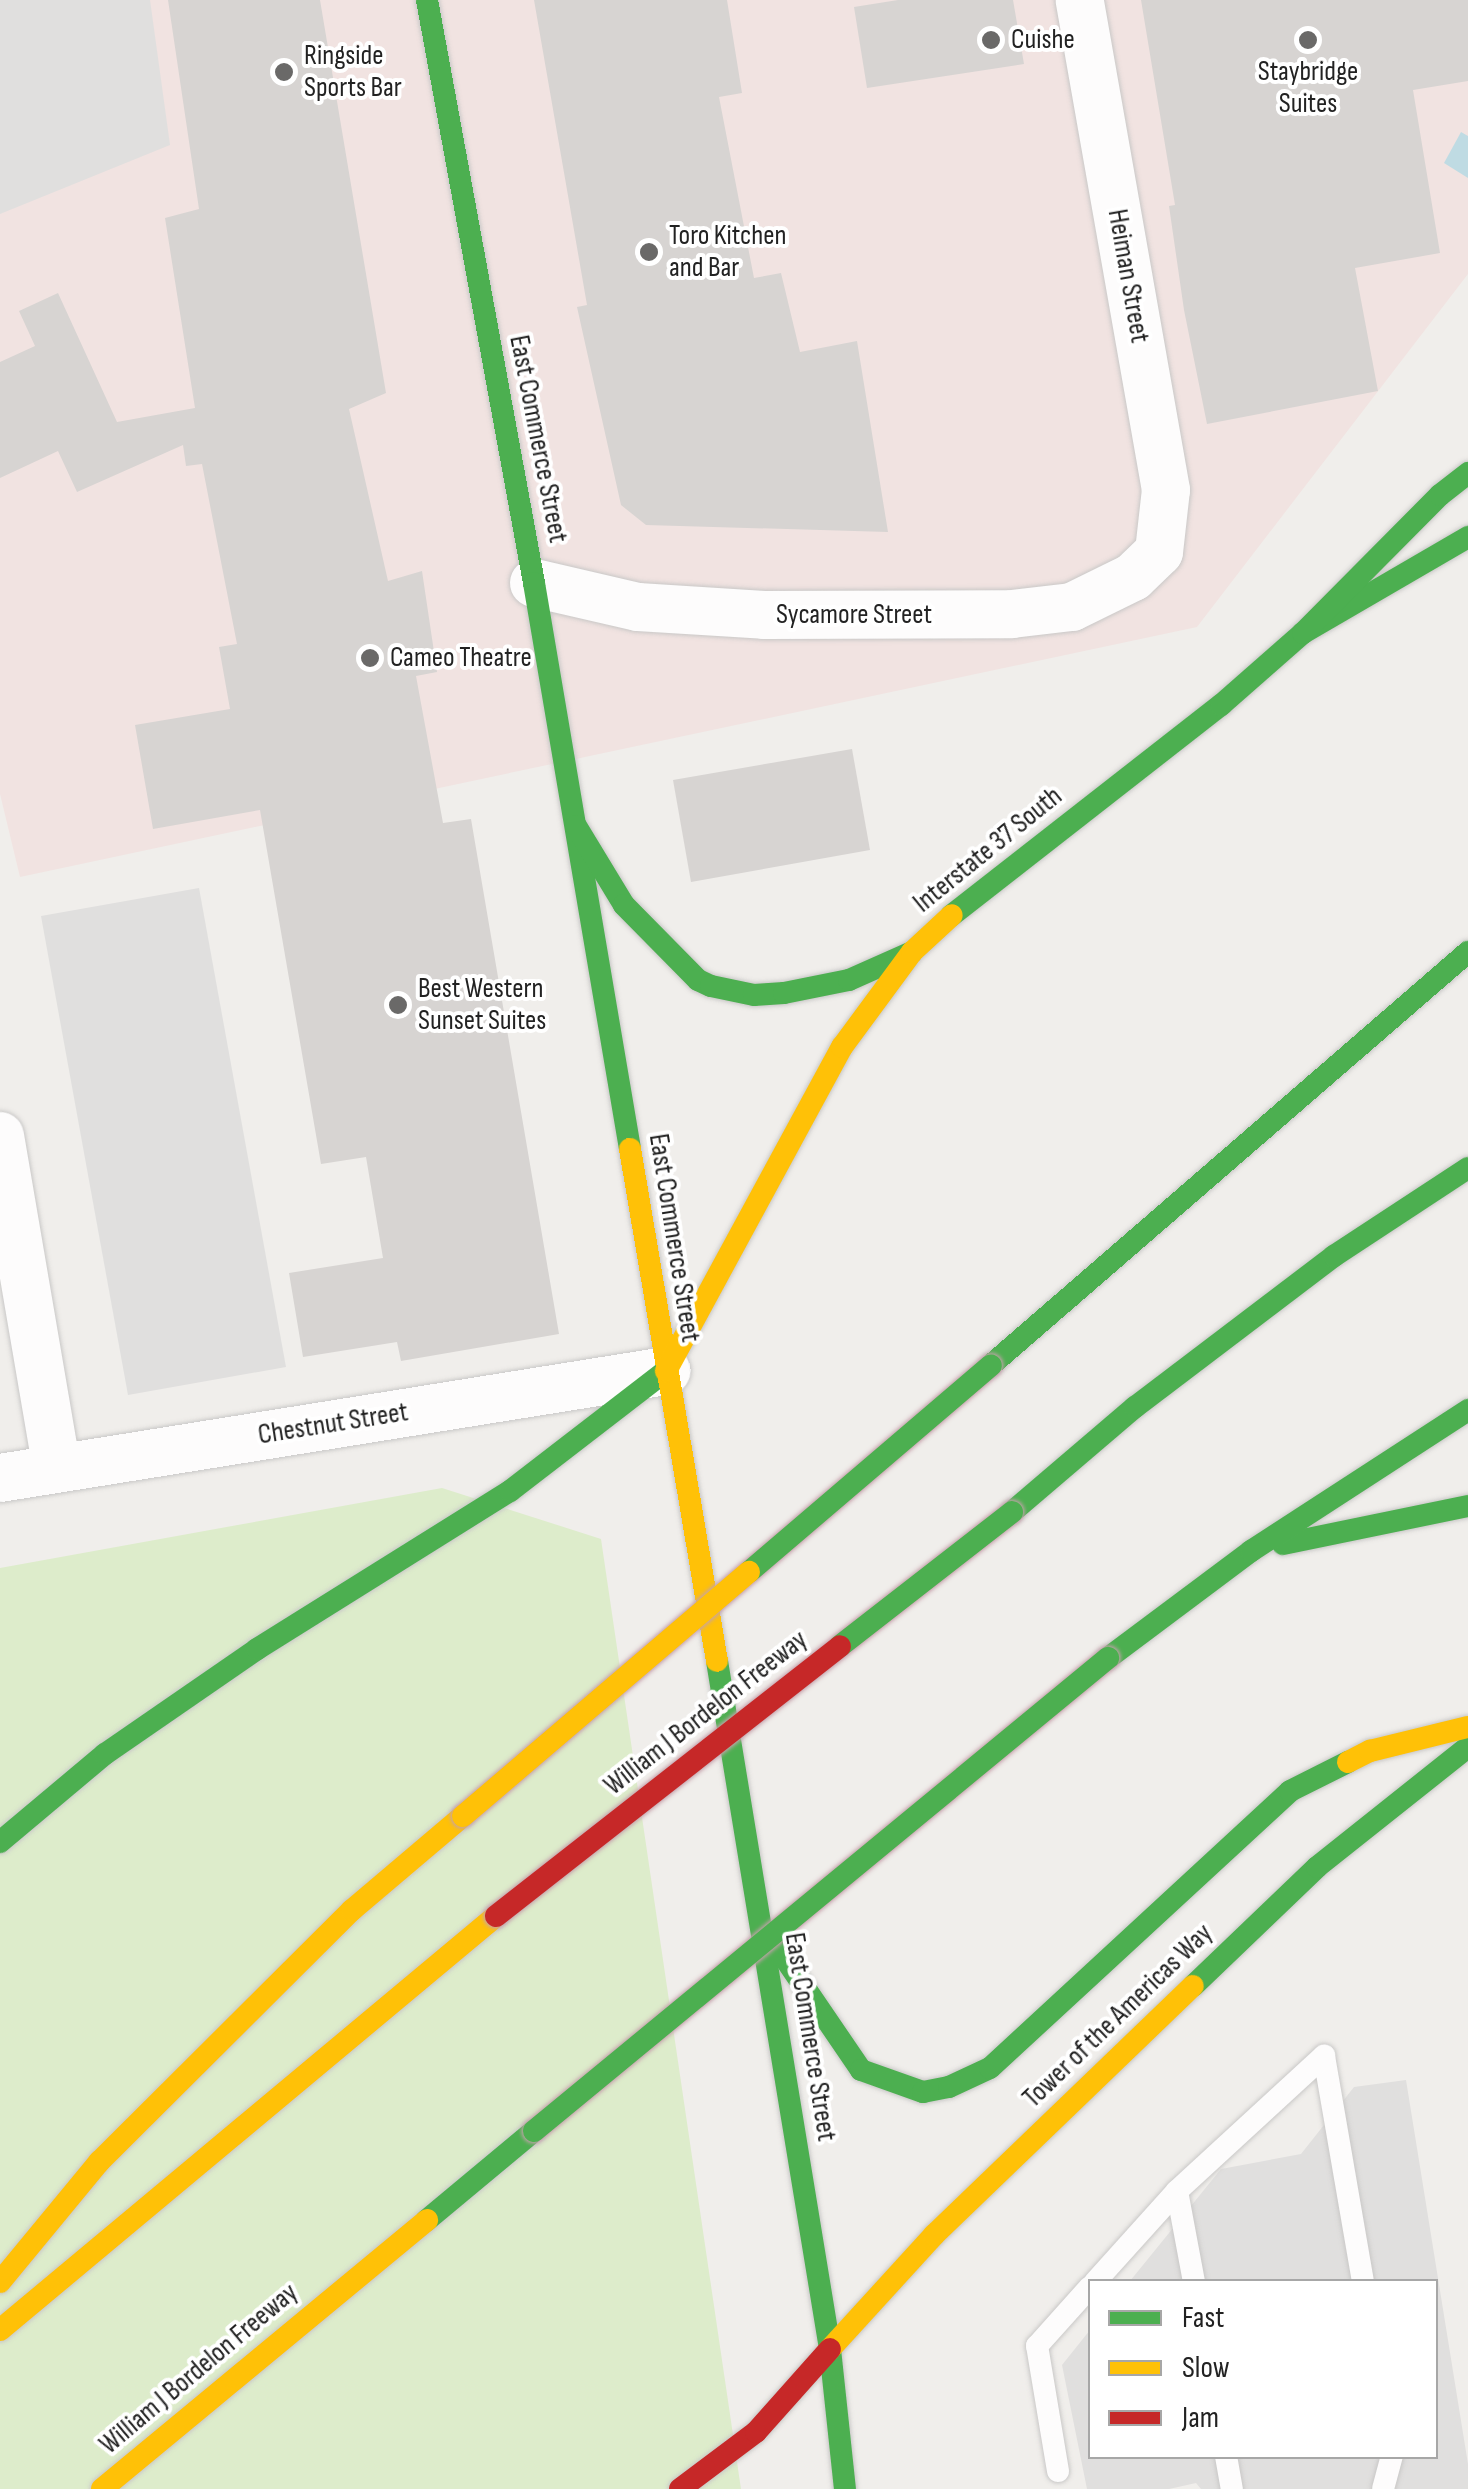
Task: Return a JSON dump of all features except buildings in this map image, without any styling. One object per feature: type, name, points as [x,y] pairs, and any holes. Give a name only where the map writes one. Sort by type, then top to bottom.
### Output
[{"type":"main road","name":"East Commerce Street","points":[[427,0],[534,583],[762,1926],[830,2349],[845,2489]]},
{"type":"main road","name":"Interstate 37 South","points":[[666,1371],[842,1047],[912,952],[972,896],[1221,705],[1303,634],[1440,494],[1468,473]]},
{"type":"main road","points":[[1303,634],[1468,537]]},
{"type":"main road","points":[[575,825],[624,905],[710,986],[754,994],[784,993],[849,980],[912,952]]},
{"type":"main road","points":[[0,2282],[99,2162],[352,1910],[992,1365],[1468,952]]},
{"type":"main road","name":"William J Bordelon Freeway","points":[[0,2330],[496,1916],[1012,1512],[1136,1406],[1319,1268],[1468,1168]]},
{"type":"main road","points":[[0,1842],[105,1754],[257,1650],[510,1491],[666,1371]]},
{"type":"main road","name":"William J Bordelon Freeway","points":[[102,2489],[1108,1658],[1250,1551],[1468,1410]]},
{"type":"main road","points":[[1250,1551],[1468,1506]]},
{"type":"main road","points":[[762,1926],[861,2070],[922,2092],[949,2087],[990,2068],[1290,1792],[1370,1751],[1468,1727]]},
{"type":"main road","name":"Tower of the Americas Way","points":[[680,2489],[756,2432],[934,2234],[1316,1867],[1468,1747]]},
{"type":"street","name":"Heiman Street","points":[[1080,0],[1166,490],[1159,552]]},
{"type":"street","name":"Sycamore Street","points":[[534,583],[638,607],[764,615],[1012,614],[1072,607],[1133,577],[1159,552]]},
{"type":"street","points":[[0,1136],[57,1468]]},
{"type":"street","name":"Chestnut Street","points":[[0,1478],[666,1371]]},
{"type":"lane","points":[[1098,2279],[1177,2191],[1324,2056],[1361,2279]]},
{"type":"lane","points":[[1177,2191],[1193,2279]]},
{"type":"lane","points":[[1058,2471],[1038,2346],[1088,2290]]},
{"type":"lane","points":[[1227,2459],[1232,2489]]},
{"type":"lane","points":[[1383,2489],[1391,2459]]},
{"type":"shaded area","points":[[0,0],[1468,0],[1468,274],[1197,627],[20,877],[0,794]]},
{"type":"shaded area","points":[[0,0],[150,0],[170,145],[0,214]]},
{"type":"shaded area","points":[[199,888],[286,1367],[128,1395],[41,916]]},
{"type":"shaded area","points":[[1406,2080],[1468,2464],[1468,2489],[1201,2489],[1196,2483],[1169,2489],[1087,2489],[1062,2365],[1088,2332],[1088,2459],[1438,2459],[1438,2279],[1132,2279],[1221,2169],[1301,2154],[1354,2087]]},
{"type":"green space","points":[[442,1488],[601,1539],[741,2489],[0,2489],[0,1568]]},
{"type":"water","points":[[1461,132],[1468,136],[1468,178],[1444,163]]},
{"type":"traffic: fast","points":[[427,0],[534,583],[630,1149]]},
{"type":"traffic: fast","points":[[952,915],[1221,705],[1303,633],[1440,495],[1468,473]]},
{"type":"traffic: fast","points":[[1303,633],[1468,537]]},
{"type":"traffic: fast","points":[[576,826],[624,905],[698,980],[711,986],[754,995],[784,993],[849,980],[912,952]]},
{"type":"traffic: fast","points":[[991,1365],[1468,952]]},
{"type":"traffic: fast","points":[[1012,1512],[1135,1407],[1334,1256],[1468,1168]]},
{"type":"traffic: fast","points":[[749,1572],[991,1365]]},
{"type":"traffic: fast","points":[[0,1842],[105,1754],[257,1649],[510,1491],[666,1371]]},
{"type":"traffic: fast","points":[[1108,1658],[1251,1551],[1468,1410]]},
{"type":"traffic: fast","points":[[1283,1544],[1468,1506]]},
{"type":"traffic: fast","points":[[840,1646],[1012,1512]]},
{"type":"traffic: fast","points":[[534,2131],[1108,1658]]},
{"type":"traffic: fast","points":[[717,1661],[830,2349],[845,2489]]},
{"type":"traffic: fast","points":[[1193,1986],[1317,1867],[1468,1747]]},
{"type":"traffic: fast","points":[[773,1941],[861,2070],[923,2092],[949,2087],[990,2068],[1290,1791],[1348,1762]]},
{"type":"traffic: fast","points":[[427,2220],[534,2131]]},
{"type":"traffic: slow","points":[[666,1371],[842,1047],[912,952],[952,915]]},
{"type":"traffic: slow","points":[[630,1149],[717,1661]]},
{"type":"traffic: slow","points":[[463,1816],[749,1572]]},
{"type":"traffic: slow","points":[[1348,1762],[1370,1751],[1468,1727]]},
{"type":"traffic: slow","points":[[0,2282],[99,2162],[352,1910],[463,1816]]},
{"type":"traffic: slow","points":[[0,2330],[496,1916]]},
{"type":"traffic: slow","points":[[830,2349],[934,2235],[1193,1986]]},
{"type":"traffic: slow","points":[[102,2489],[427,2220]]},
{"type":"traffic: jam","points":[[496,1916],[840,1646]]},
{"type":"traffic: jam","points":[[680,2489],[756,2432],[830,2349]]},
{"type":"place","name":"Cuishe","points":[[991,40]]},
{"type":"place","name":"Staybridge Suites","points":[[1308,40]]},
{"type":"place","name":"Ringside Sports Bar","points":[[284,72]]},
{"type":"place","name":"Toro Kitchen and Bar","points":[[649,252]]},
{"type":"place","name":"Cameo Theatre","points":[[370,658]]},
{"type":"place","name":"Best Western Sunset Suites","points":[[398,1005]]}]
